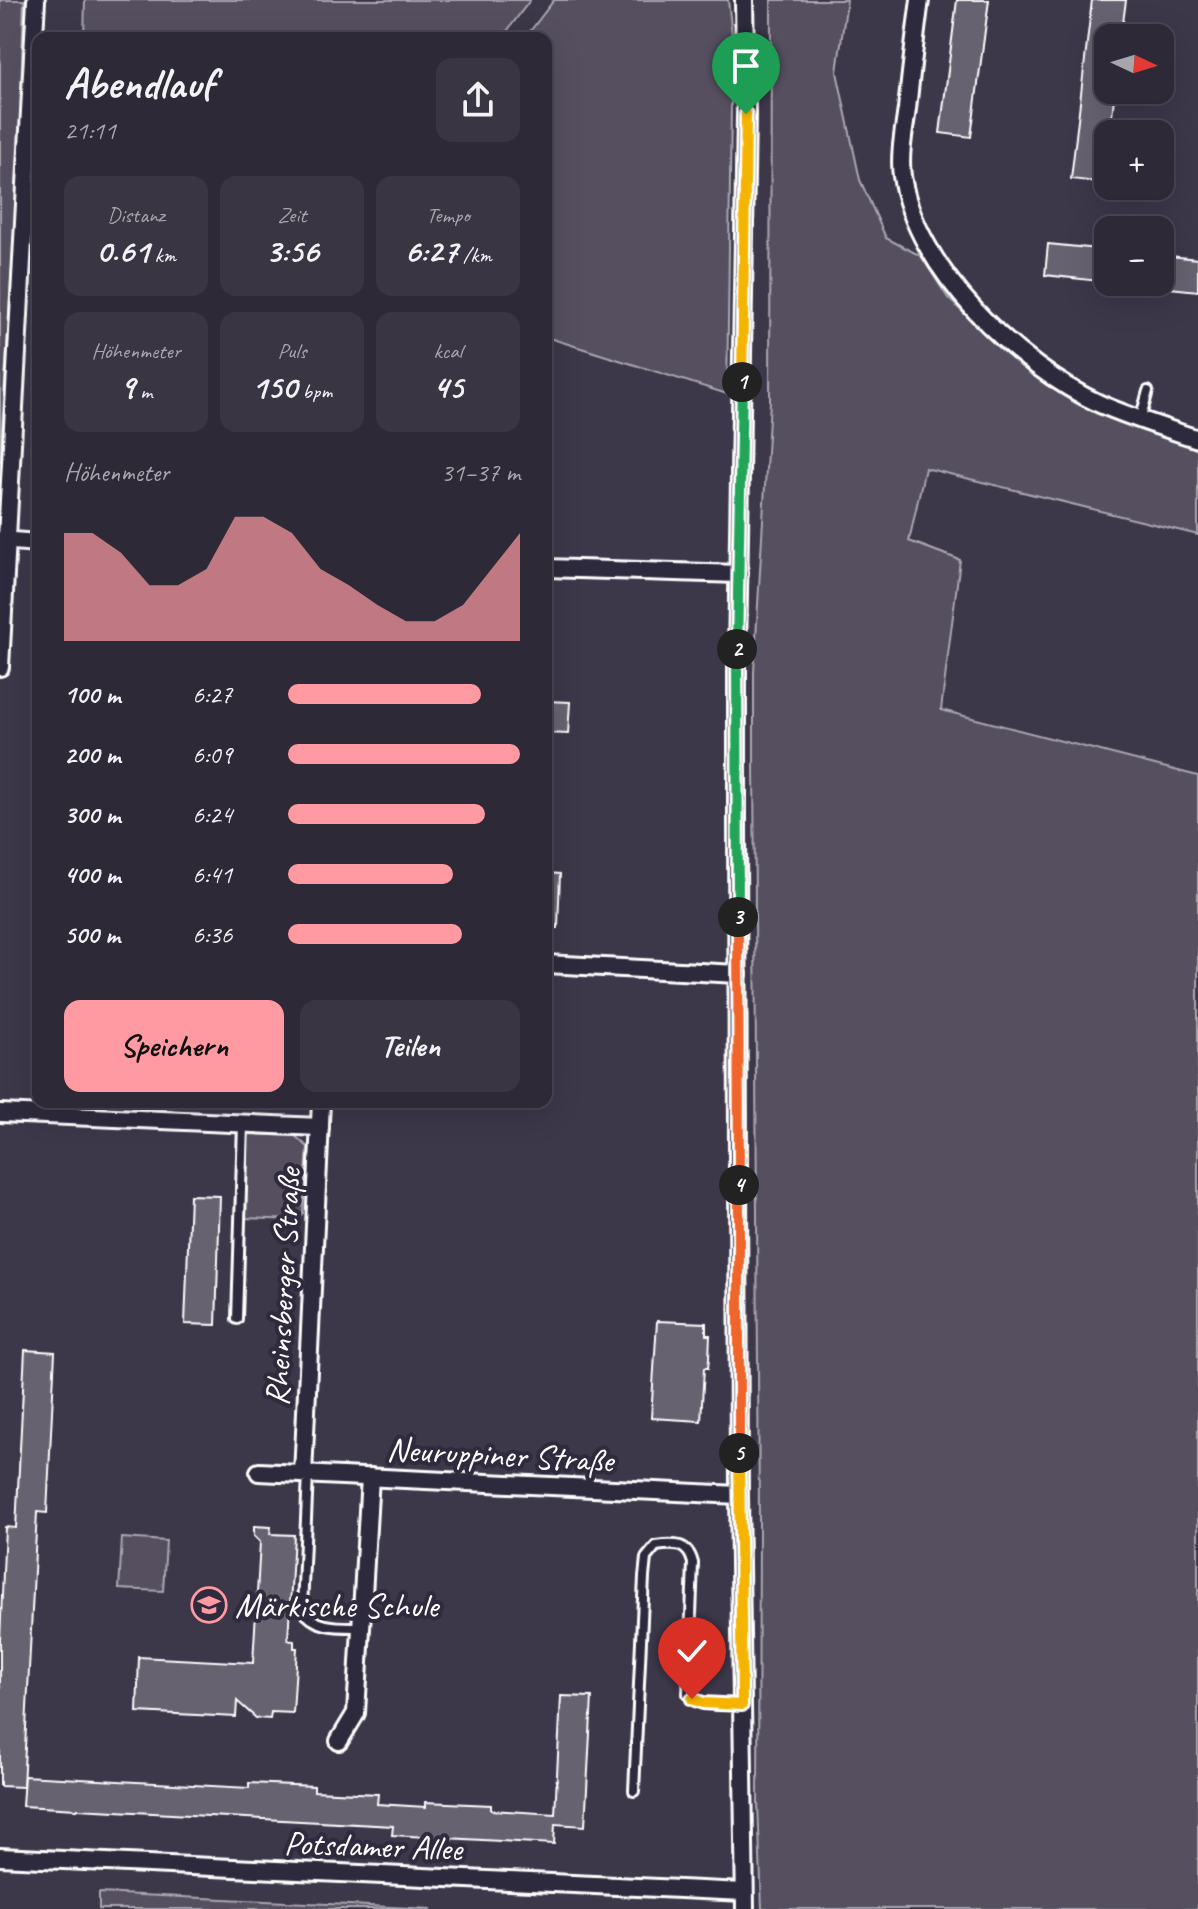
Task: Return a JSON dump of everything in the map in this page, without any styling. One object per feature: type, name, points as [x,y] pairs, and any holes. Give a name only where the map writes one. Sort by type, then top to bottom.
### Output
[{"type":"street","points":[[34,32],[36,0]]},
{"type":"street","points":[[744,0],[746,114],[739,574],[738,974],[744,1901]]},
{"type":"street","points":[[920,0],[902,175],[912,214],[931,255],[963,299],[1019,351],[1057,379],[1099,403],[1198,439]]},
{"type":"street","points":[[0,667],[3,540],[32,65]]},
{"type":"street","points":[[3,540],[32,542]]},
{"type":"street","points":[[552,568],[739,574]]},
{"type":"street","points":[[552,964],[738,974]]},
{"type":"street","name":"Rheinsberger Straße","points":[[306,1474],[321,1108]]},
{"type":"street","points":[[0,1113],[320,1127]]},
{"type":"street","name":"Neuruppiner Straße","points":[[259,1472],[739,1495]]},
{"type":"street","points":[[339,1741],[356,1713],[370,1477]]},
{"type":"street","name":"Potsdamer Allee","points":[[0,1857],[744,1901]]},
{"type":"lane","points":[[1140,420],[1148,391]]},
{"type":"lane","points":[[237,1319],[243,1123]]},
{"type":"lane","points":[[306,1474],[302,1609],[308,1619],[327,1626],[361,1627]]},
{"type":"lane","points":[[634,1791],[645,1568],[646,1558],[656,1546],[684,1546],[690,1551],[693,1563],[688,1694],[703,1703],[742,1705]]},
{"type":"shaded area","points":[[0,0],[24,0],[19,153],[0,462]]},
{"type":"shaded area","points":[[85,0],[530,0],[506,32],[84,32]]},
{"type":"shaded area","points":[[554,0],[728,0],[732,35],[727,394],[552,339],[552,32],[530,32]]},
{"type":"shaded area","points":[[771,0],[847,0],[837,72],[860,180],[886,238],[921,256],[948,298],[998,346],[1061,391],[1098,412],[1198,446],[1198,535],[925,468],[909,541],[960,560],[941,710],[1198,776],[1198,1909],[762,1909],[758,1803],[754,672],[770,401]]},
{"type":"shaded area","points":[[247,1134],[295,1136],[308,1147],[303,1213],[295,1220],[244,1218]]},
{"type":"shaded area","points":[[122,1538],[166,1541],[163,1591],[119,1589]]},
{"type":"shaded area","points":[[99,1893],[432,1909],[99,1909]]},
{"type":"building","points":[[957,0],[989,0],[971,137],[940,133]]},
{"type":"building","points":[[1092,0],[1126,0],[1123,24],[1094,24],[1094,104],[1113,104],[1111,120],[1094,120],[1094,182],[1071,179]]},
{"type":"building","points":[[1048,244],[1094,249],[1094,280],[1045,275]]},
{"type":"building","points":[[1174,256],[1198,259],[1198,291],[1174,288]]},
{"type":"building","points":[[552,701],[570,702],[568,734],[552,733]]},
{"type":"building","points":[[552,873],[560,874],[558,928],[552,928]]},
{"type":"building","points":[[190,1195],[220,1196],[216,1325],[185,1324]]},
{"type":"building","points":[[657,1321],[706,1323],[706,1335],[710,1335],[709,1359],[708,1368],[704,1368],[701,1421],[651,1418]]},
{"type":"building","points":[[25,1350],[55,1352],[47,1513],[37,1512],[23,1787],[0,1786],[0,1640],[5,1527],[16,1528]]},
{"type":"building","points":[[254,1526],[271,1527],[270,1534],[294,1535],[288,1640],[294,1641],[294,1648],[297,1648],[293,1713],[271,1712],[270,1719],[256,1718],[237,1701],[236,1717],[137,1712],[139,1657],[253,1663],[260,1542],[254,1536]]},
{"type":"building","points":[[561,1696],[592,1697],[585,1826],[555,1824],[554,1844],[392,1835],[393,1826],[22,1806],[24,1776],[249,1788],[249,1783],[314,1786],[314,1791],[378,1794],[377,1804],[426,1807],[426,1802],[491,1805],[491,1810],[555,1814]]},
{"type":"place","name":"Märkische Schule","points":[[209,1605]]},
{"type":"route","points":[[692,1699],[703,1703],[742,1705],[737,655],[746,114]]}]
